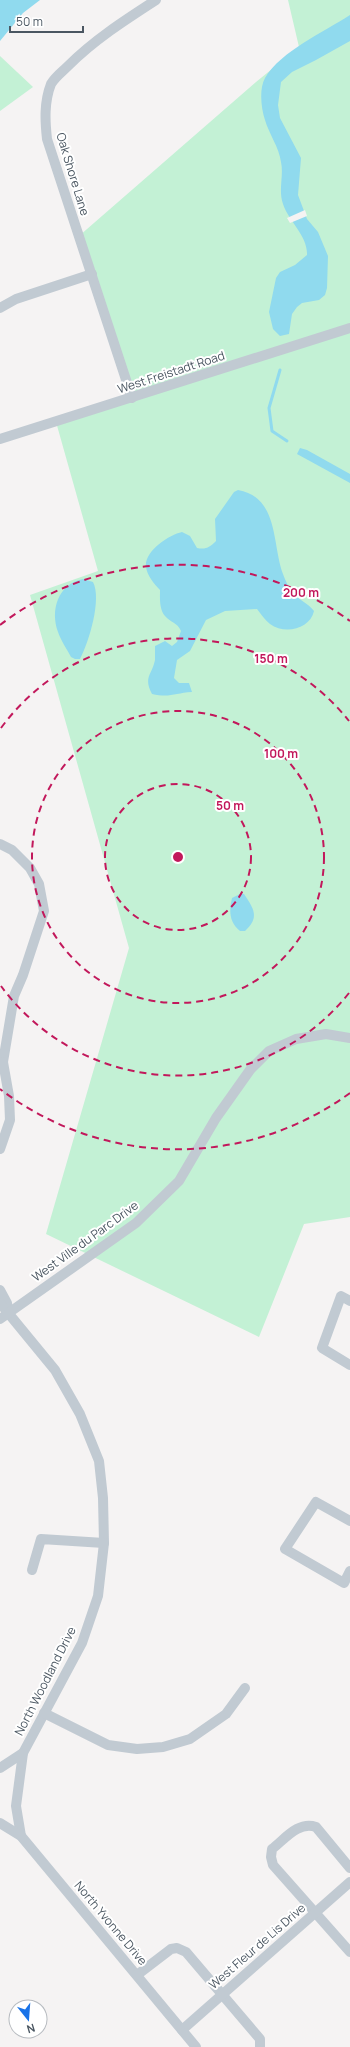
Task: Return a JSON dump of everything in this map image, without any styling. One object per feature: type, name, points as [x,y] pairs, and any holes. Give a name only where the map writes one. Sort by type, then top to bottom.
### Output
[{"type":"street","name":"Oak Shore Lane","points":[[132,398],[47,139],[45,122],[46,101],[52,84],[81,53],[116,26],[156,0]]},
{"type":"street","points":[[0,308],[16,300],[92,274]]},
{"type":"street","name":"West Freistadt Road","points":[[0,439],[350,328]]},
{"type":"street","points":[[0,844],[12,850],[30,868],[39,884],[44,911],[23,975],[14,996],[2,1062],[9,1096],[10,1120],[0,1149]]},
{"type":"street","name":"West Ville du Parc Drive","points":[[4,1316],[136,1222],[179,1181],[216,1118],[250,1070],[269,1051],[296,1039],[311,1036],[326,1034],[350,1038]]},
{"type":"street","points":[[0,1290],[7,1303],[4,1316]]},
{"type":"street","points":[[350,1301],[341,1296],[322,1348],[350,1365]]},
{"type":"street","name":"North Woodland Drive","points":[[0,1303],[4,1316],[55,1370],[80,1414],[99,1461],[103,1498],[104,1543],[98,1596],[82,1643],[23,1753],[16,1806],[22,1836]]},
{"type":"street","points":[[350,1521],[316,1502],[285,1549],[344,1583],[350,1571]]},
{"type":"street","points":[[32,1570],[40,1539],[104,1543]]},
{"type":"street","points":[[44,1713],[108,1745],[137,1748],[163,1747],[190,1739],[226,1714],[245,1688]]},
{"type":"street","name":"North Woodland Drive","points":[[0,1768],[23,1753]]},
{"type":"street","name":"North Yvonne Drive","points":[[0,1823],[22,1836],[196,2047]]},
{"type":"street","points":[[350,1868],[316,1827],[309,1825],[301,1826],[272,1849],[271,1857],[273,1865],[350,1952]]},
{"type":"street","name":"West Fleur de Lis Drive","points":[[182,2030],[350,1882]]},
{"type":"street","points":[[137,1975],[171,1949],[177,1948],[186,1952],[260,2039],[260,2047]]},
{"type":"green space","points":[[288,0],[350,0],[350,1217],[304,1224],[259,1337],[46,1234],[129,948],[30,595],[98,571],[56,422],[132,398],[79,236],[256,82],[299,47]]},
{"type":"green space","points":[[0,56],[33,87],[0,111]]},
{"type":"water","points":[[0,0],[40,0],[23,13],[0,41]]},
{"type":"water","points":[[350,15],[350,41],[292,72],[281,82],[278,105],[280,118],[301,158],[298,195],[307,219],[318,232],[328,256],[327,288],[325,295],[319,300],[302,303],[297,307],[292,314],[289,334],[280,336],[273,329],[269,312],[276,278],[280,272],[295,265],[307,255],[307,248],[283,204],[281,194],[282,167],[280,156],[264,115],[261,99],[263,82],[272,68],[281,59]]},
{"type":"water","points":[[300,448],[307,450],[350,474],[350,483],[297,454]]},
{"type":"water","points":[[238,490],[251,494],[261,502],[267,512],[272,524],[285,579],[293,593],[314,611],[312,617],[302,626],[289,629],[283,629],[270,624],[257,609],[225,611],[206,620],[190,651],[177,660],[174,678],[179,683],[189,683],[192,692],[168,695],[152,694],[149,688],[148,680],[154,665],[155,646],[165,641],[172,646],[177,642],[181,631],[178,626],[163,613],[160,603],[160,590],[148,573],[146,561],[153,550],[164,540],[182,532],[190,536],[197,548],[208,548],[212,545],[216,541],[215,519],[234,492]]},
{"type":"water","points":[[83,579],[93,582],[96,599],[95,609],[84,652],[80,659],[75,659],[71,657],[62,642],[58,632],[55,615],[58,599],[62,592],[67,586]]},
{"type":"water","points":[[240,894],[244,894],[253,909],[254,914],[252,922],[245,931],[240,931],[236,928],[231,916],[230,907],[232,898]]},
{"type":"pier","points":[[305,210],[307,216],[290,223],[287,218]]},
{"type":"waterway","points":[[280,370],[269,408],[272,431],[287,441]]}]
